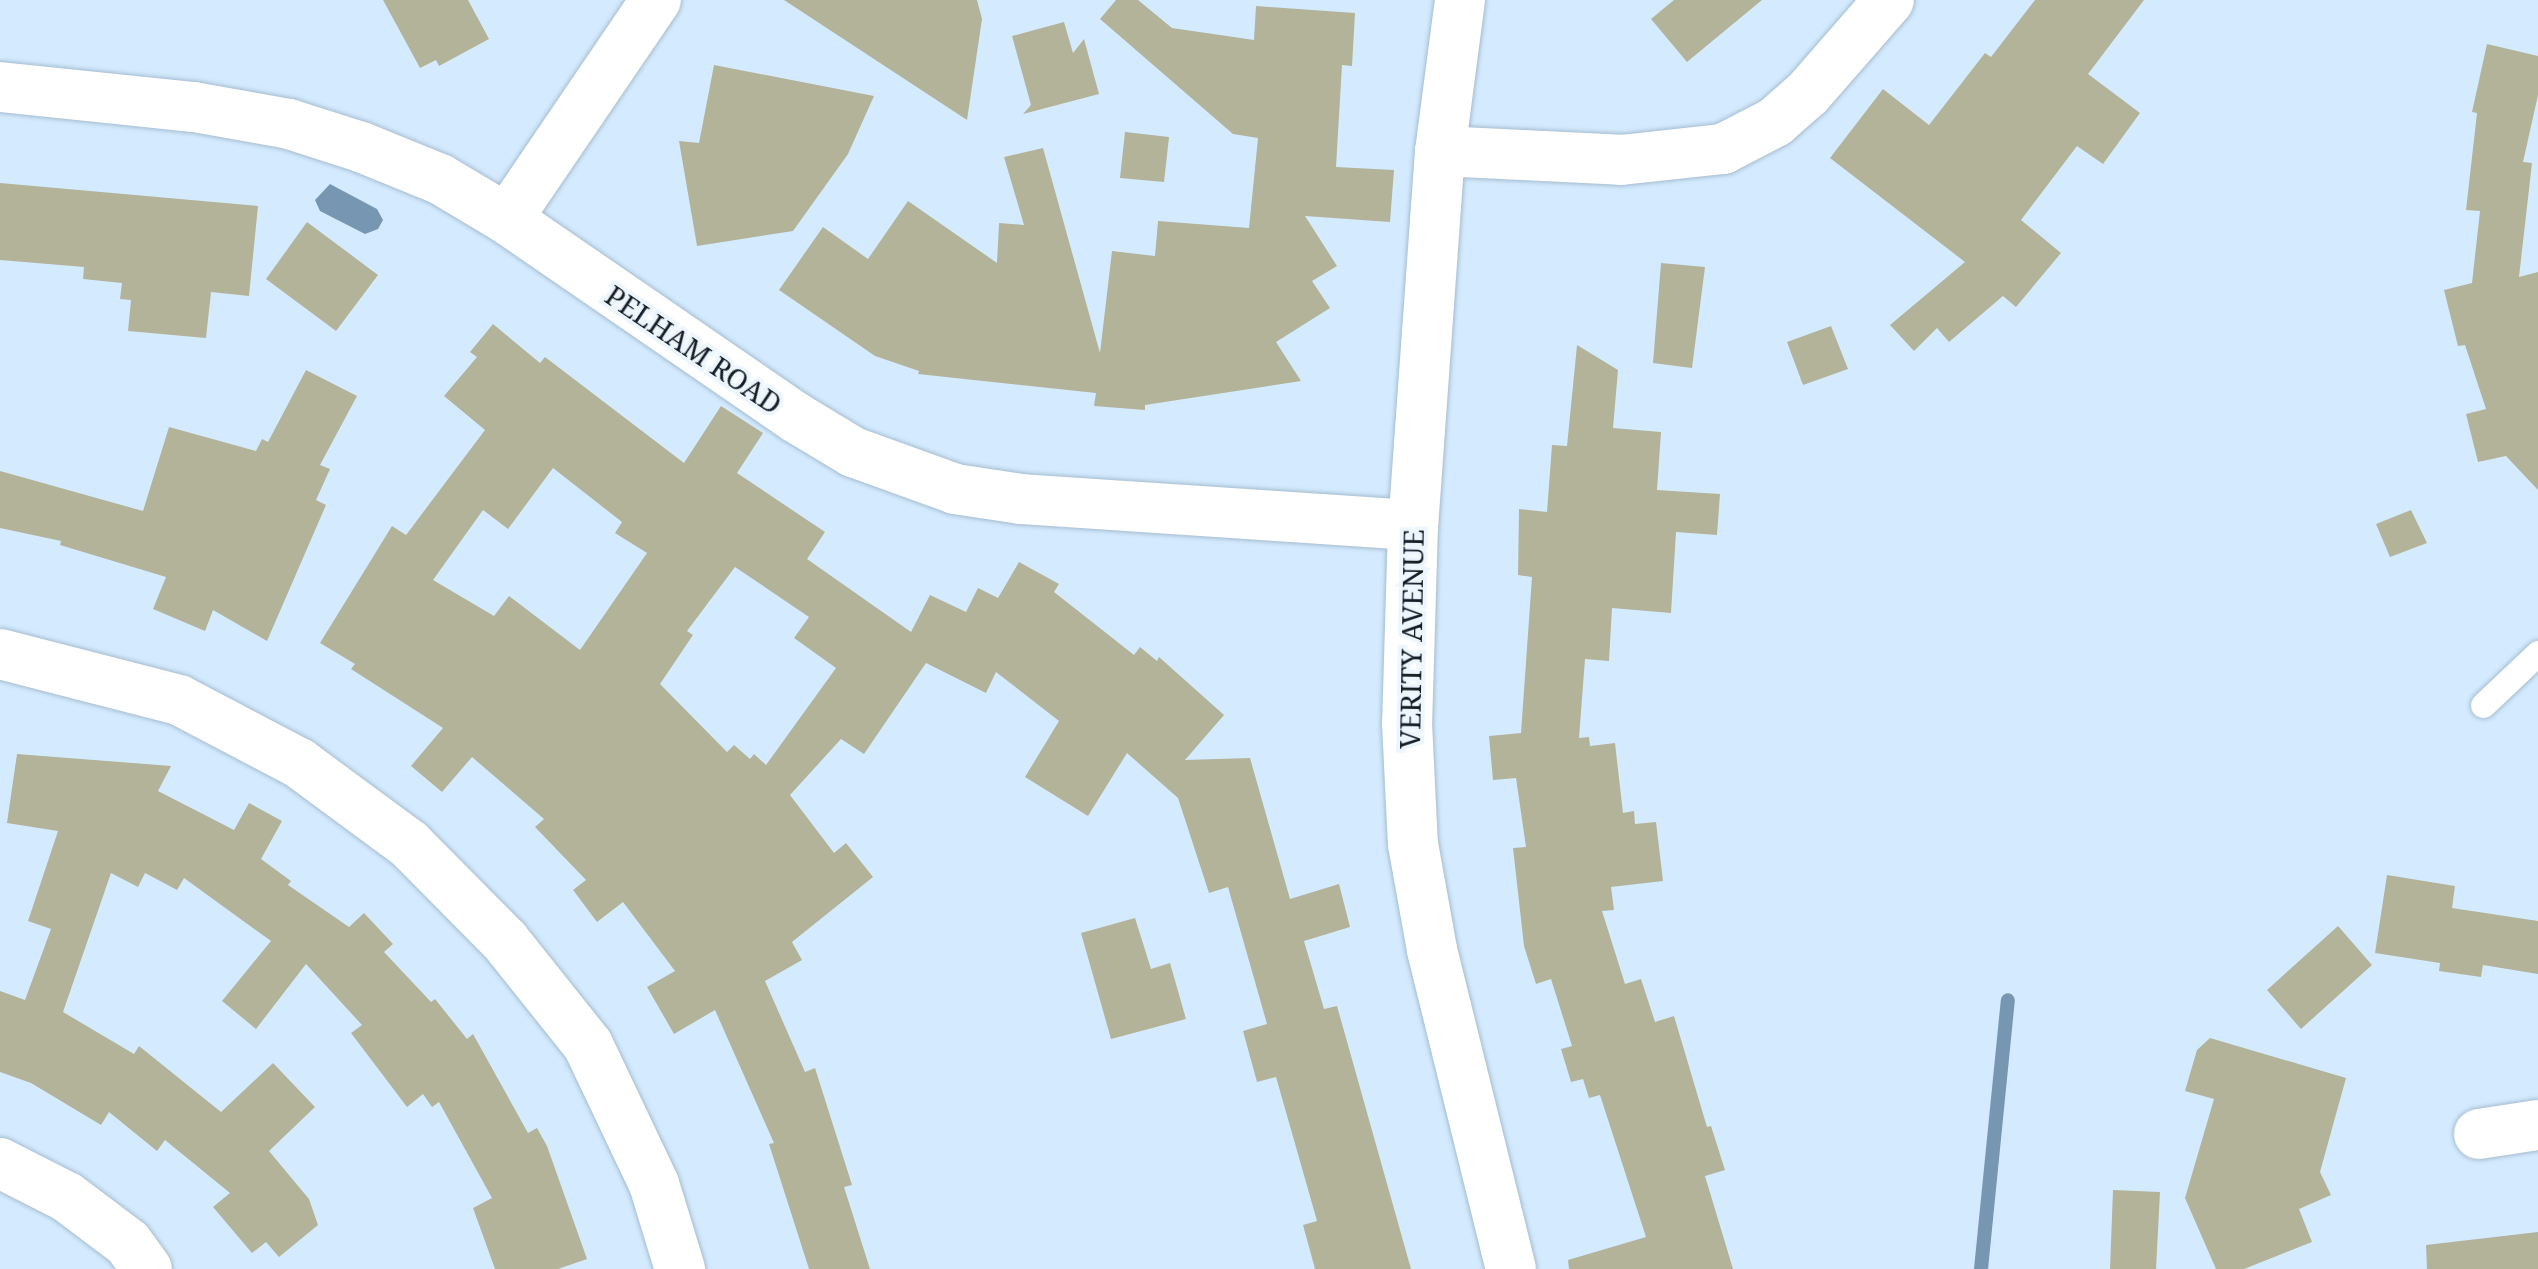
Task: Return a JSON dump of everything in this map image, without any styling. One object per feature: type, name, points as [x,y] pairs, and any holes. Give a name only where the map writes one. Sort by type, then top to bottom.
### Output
[{"type":"street","points":[[506,219],[656,0]]},
{"type":"street","name":"VERITY AVENUE","points":[[1460,0],[1440,151],[1413,526],[1406,723],[1413,844],[1432,950],[1512,1269]]},
{"type":"street","points":[[1440,151],[1621,160],[1724,149],[1775,122],[1808,93],[1889,0]]},
{"type":"street","name":"PELHAM ROAD","points":[[0,87],[194,106],[289,124],[361,146],[440,180],[506,219],[794,417],[852,452],[955,489],[1021,499],[1413,526]]},
{"type":"street","points":[[0,654],[54,664],[180,700],[300,763],[409,844],[505,941],[588,1045],[654,1184],[680,1269]]},
{"type":"street","points":[[2478,1134],[2538,1125]]},
{"type":"street","points":[[0,1164],[67,1196],[128,1243],[147,1269]]},
{"type":"lane","points":[[2483,705],[2538,653]]},
{"type":"water","points":[[330,184],[377,209],[383,220],[378,229],[365,234],[320,211],[315,200]]},
{"type":"building","points":[[383,0],[468,0],[489,39],[439,66],[436,60],[420,68]]},
{"type":"building","points":[[784,0],[977,0],[982,19],[967,120]]},
{"type":"building","points":[[1116,0],[1138,0],[1172,28],[1254,40],[1256,6],[1355,13],[1352,66],[1342,65],[1336,167],[1394,170],[1390,222],[1305,216],[1337,266],[1312,281],[1330,308],[1276,342],[1301,381],[1145,405],[1145,410],[1094,406],[1096,393],[918,374],[919,371],[875,356],[779,290],[823,227],[868,259],[908,201],[997,263],[999,223],[1024,225],[1004,157],[1043,148],[1100,353],[1112,251],[1155,256],[1158,221],[1249,228],[1258,138],[1233,134],[1100,19]]},
{"type":"building","points":[[1674,0],[1762,0],[1687,62],[1651,19]]},
{"type":"building","points":[[2035,0],[2144,0],[2088,74],[2140,113],[2103,164],[2077,146],[2021,220],[2061,253],[2016,307],[2003,296],[1949,342],[1937,328],[1914,351],[1890,325],[1965,262],[1830,158],[1883,89],[1929,125],[1985,53],[1991,57]]},
{"type":"building","points":[[1064,22],[1073,53],[1084,39],[1099,94],[1023,114],[1031,105],[1012,36]]},
{"type":"building","points":[[2487,44],[2538,56],[2538,95],[2523,162],[2532,163],[2519,277],[2538,272],[2538,490],[2506,456],[2478,462],[2466,414],[2486,409],[2465,345],[2458,346],[2444,290],[2472,283],[2480,211],[2466,210],[2477,113],[2472,112]]},
{"type":"building","points":[[714,65],[874,96],[848,154],[793,231],[697,246],[679,141],[699,143]]},
{"type":"building","points":[[1125,132],[1169,137],[1164,182],[1120,178]]},
{"type":"building","points":[[0,183],[258,206],[249,296],[211,292],[206,338],[128,331],[131,300],[120,299],[122,283],[83,279],[84,267],[0,260]]},
{"type":"building","points":[[307,222],[378,275],[336,331],[266,279]]},
{"type":"building","points":[[1661,263],[1705,267],[1692,368],[1653,363]]},
{"type":"building","points":[[493,324],[540,363],[545,357],[684,463],[721,406],[763,433],[737,473],[825,532],[807,559],[911,632],[930,595],[966,612],[978,588],[998,598],[1019,562],[1059,584],[1054,592],[1134,655],[1140,647],[1157,661],[1159,657],[1224,715],[1185,760],[1250,758],[1290,899],[1339,884],[1350,927],[1304,941],[1324,1009],[1337,1006],[1411,1269],[1315,1269],[1303,1225],[1317,1221],[1276,1077],[1257,1082],[1243,1031],[1267,1024],[1228,887],[1209,893],[1178,798],[1127,753],[1088,816],[1025,777],[1059,721],[996,672],[986,693],[926,663],[864,754],[841,739],[790,795],[834,853],[846,843],[873,877],[792,942],[802,960],[765,981],[805,1072],[815,1068],[852,1185],[844,1187],[870,1269],[809,1269],[769,1144],[774,1143],[715,1010],[674,1034],[647,987],[675,971],[623,902],[597,922],[573,890],[586,880],[535,827],[544,819],[472,757],[442,792],[411,766],[443,728],[351,669],[355,664],[320,643],[392,526],[406,535],[485,430],[444,396],[477,357],[470,352]],"holes":[[[553,468],[622,522],[615,533],[647,553],[580,650],[509,596],[494,616],[433,580],[483,510],[508,529]],[[735,567],[809,617],[794,638],[836,668],[766,765],[754,754],[750,759],[734,745],[727,752],[660,684],[693,635],[687,631]]]},
{"type":"building","points":[[1831,326],[1848,369],[1803,385],[1787,342]]},
{"type":"building","points":[[1577,345],[1618,370],[1613,428],[1661,432],[1657,490],[1720,494],[1717,535],[1676,532],[1671,613],[1612,608],[1609,661],[1585,659],[1579,738],[1589,737],[1590,746],[1615,743],[1623,813],[1634,811],[1635,824],[1656,822],[1663,881],[1611,887],[1614,910],[1602,911],[1625,984],[1641,979],[1655,1022],[1674,1016],[1707,1127],[1711,1126],[1725,1170],[1705,1176],[1733,1269],[1569,1269],[1568,1260],[1646,1237],[1600,1095],[1589,1098],[1583,1079],[1571,1082],[1561,1049],[1572,1046],[1551,979],[1536,984],[1524,946],[1513,848],[1526,847],[1516,778],[1493,780],[1489,736],[1521,733],[1532,577],[1518,575],[1519,509],[1547,512],[1552,445],[1567,446]]},
{"type":"building","points":[[306,370],[357,396],[320,465],[330,469],[316,500],[326,505],[267,641],[213,610],[205,631],[153,609],[166,577],[60,545],[61,541],[0,528],[0,471],[143,511],[169,427],[256,451],[262,439],[268,442]]},
{"type":"building","points":[[2411,510],[2427,543],[2390,557],[2376,524]]},
{"type":"building","points":[[17,754],[171,766],[158,791],[234,830],[249,803],[282,821],[261,859],[291,881],[288,885],[349,927],[364,913],[393,944],[384,952],[431,1002],[435,999],[467,1039],[473,1034],[528,1133],[537,1128],[547,1146],[587,1259],[558,1269],[495,1269],[473,1208],[492,1198],[439,1102],[432,1107],[423,1094],[407,1107],[351,1033],[362,1025],[306,964],[256,1029],[222,1001],[271,941],[184,878],[177,890],[145,873],[138,887],[111,873],[63,1012],[134,1054],[139,1046],[221,1112],[273,1063],[315,1107],[269,1151],[309,1199],[318,1225],[279,1257],[266,1242],[252,1253],[213,1207],[230,1193],[165,1140],[157,1151],[109,1112],[101,1125],[31,1083],[0,1072],[0,991],[25,1000],[51,929],[28,921],[58,831],[7,823]]},
{"type":"building","points":[[2387,875],[2455,886],[2452,908],[2538,921],[2538,974],[2483,965],[2481,977],[2439,971],[2440,963],[2375,953]]},
{"type":"building","points":[[1135,918],[1151,969],[1170,963],[1186,1019],[1111,1039],[1081,933]]},
{"type":"building","points":[[2338,926],[2372,965],[2301,1029],[2267,990]]},
{"type":"building","points":[[2210,1038],[2346,1078],[2320,1172],[2331,1195],[2299,1209],[2312,1242],[2244,1269],[2216,1269],[2185,1198],[2214,1099],[2185,1091],[2197,1050]]},
{"type":"building","points":[[2113,1190],[2160,1192],[2156,1269],[2110,1269]]},
{"type":"building","points":[[2538,1232],[2538,1269],[2427,1269],[2426,1245]]},
{"type":"waterway","points":[[1981,1269],[2008,1000]]}]
